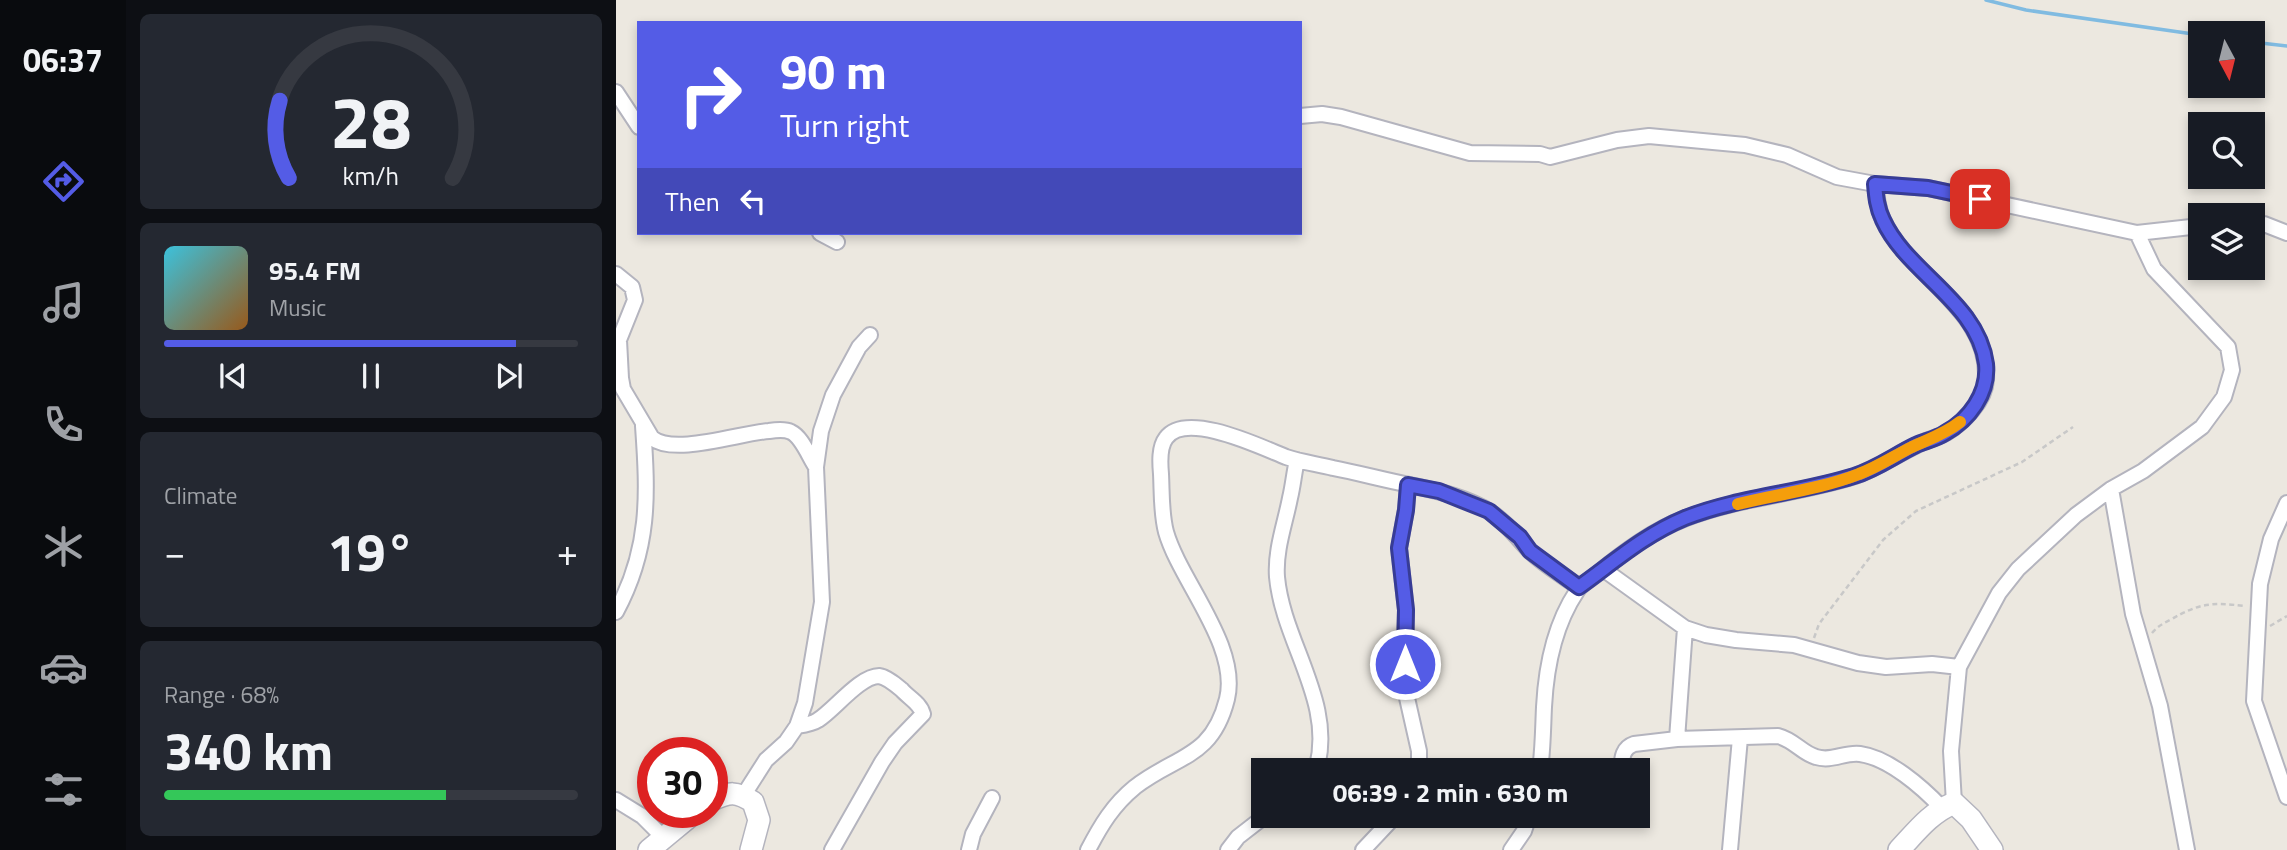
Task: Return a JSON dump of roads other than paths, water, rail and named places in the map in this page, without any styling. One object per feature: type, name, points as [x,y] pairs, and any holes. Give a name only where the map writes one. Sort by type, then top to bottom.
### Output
[{"type":"main road","points":[[728,793],[743,796],[753,802],[759,820],[751,850]]},
{"type":"main road","points":[[1899,850],[1927,819],[1948,805],[1971,819],[1992,850]]},
{"type":"main road","points":[[656,844],[676,828]]},
{"type":"street","points":[[616,92],[637,124]]},
{"type":"street","points":[[1302,116],[1322,114],[1341,117],[1470,153],[1540,154],[1550,157],[1617,140],[1649,136],[1745,145],[1787,155],[1838,177],[1875,184],[1928,188],[2137,233],[2188,227]]},
{"type":"street","points":[[1541,758],[1548,672],[1564,612],[1579,587],[1634,545],[1663,528],[1688,517],[1857,475],[1943,435],[1967,416],[1977,402],[1986,384],[1986,365],[1973,330],[1953,301],[1892,235],[1877,206],[1875,184]]},
{"type":"street","points":[[2265,224],[2287,233]]},
{"type":"street","points":[[1948,805],[1959,667],[1999,593],[2018,569],[2076,515],[2111,489],[2143,471],[2202,427],[2224,397],[2232,370],[2228,347],[2154,269],[2137,233]]},
{"type":"street","points":[[824,235],[836,242]]},
{"type":"street","points":[[616,274],[632,286],[635,300],[619,340],[623,389],[643,426],[658,442],[679,446],[758,432],[790,432],[798,437],[816,467]]},
{"type":"street","points":[[743,796],[766,760],[786,742],[797,726],[809,685],[822,602],[816,467],[821,431],[833,395],[859,347],[870,335]]},
{"type":"street","points":[[616,612],[631,583],[644,529],[647,485],[643,426]]},
{"type":"street","points":[[1088,850],[1105,817],[1134,788],[1183,760],[1206,743],[1220,720],[1227,697],[1229,679],[1211,622],[1166,532],[1160,465],[1165,439],[1169,435],[1184,429],[1217,431],[1297,460],[1439,491],[1489,511],[1520,537],[1530,551],[1579,587]]},
{"type":"street","points":[[1297,460],[1280,541],[1277,577],[1289,632],[1319,712],[1318,758]]},
{"type":"street","points":[[1408,485],[1399,548],[1406,610],[1405,689],[1419,758]]},
{"type":"street","points":[[2111,489],[2133,614],[2160,706],[2187,850]]},
{"type":"street","points":[[2287,503],[2271,539],[2260,584],[2254,701],[2287,797]]},
{"type":"street","points":[[1603,569],[1685,628],[1736,640],[1778,642],[1886,667],[1932,664],[1959,667]]},
{"type":"street","points":[[1677,739],[1685,628]]},
{"type":"street","points":[[797,726],[815,723],[864,681],[876,676],[884,677],[896,685],[918,704],[923,714],[895,743],[882,762],[832,850]]},
{"type":"street","points":[[1623,758],[1628,746],[1677,739],[1778,736],[1792,740],[1815,757],[1833,759],[1858,754],[1878,759],[1948,805]]},
{"type":"street","points":[[1730,850],[1740,738]]},
{"type":"street","points":[[969,850],[973,834],[992,798]]},
{"type":"street","points":[[616,800],[642,816],[656,844]]},
{"type":"street","points":[[1228,850],[1238,836],[1251,826]]},
{"type":"street","points":[[1363,850],[1384,828]]},
{"type":"street","points":[[1511,850],[1525,828]]},
{"type":"waterway","points":[[1986,0],[2026,10],[2188,33]]},
{"type":"waterway","points":[[2265,43],[2287,46]]}]
